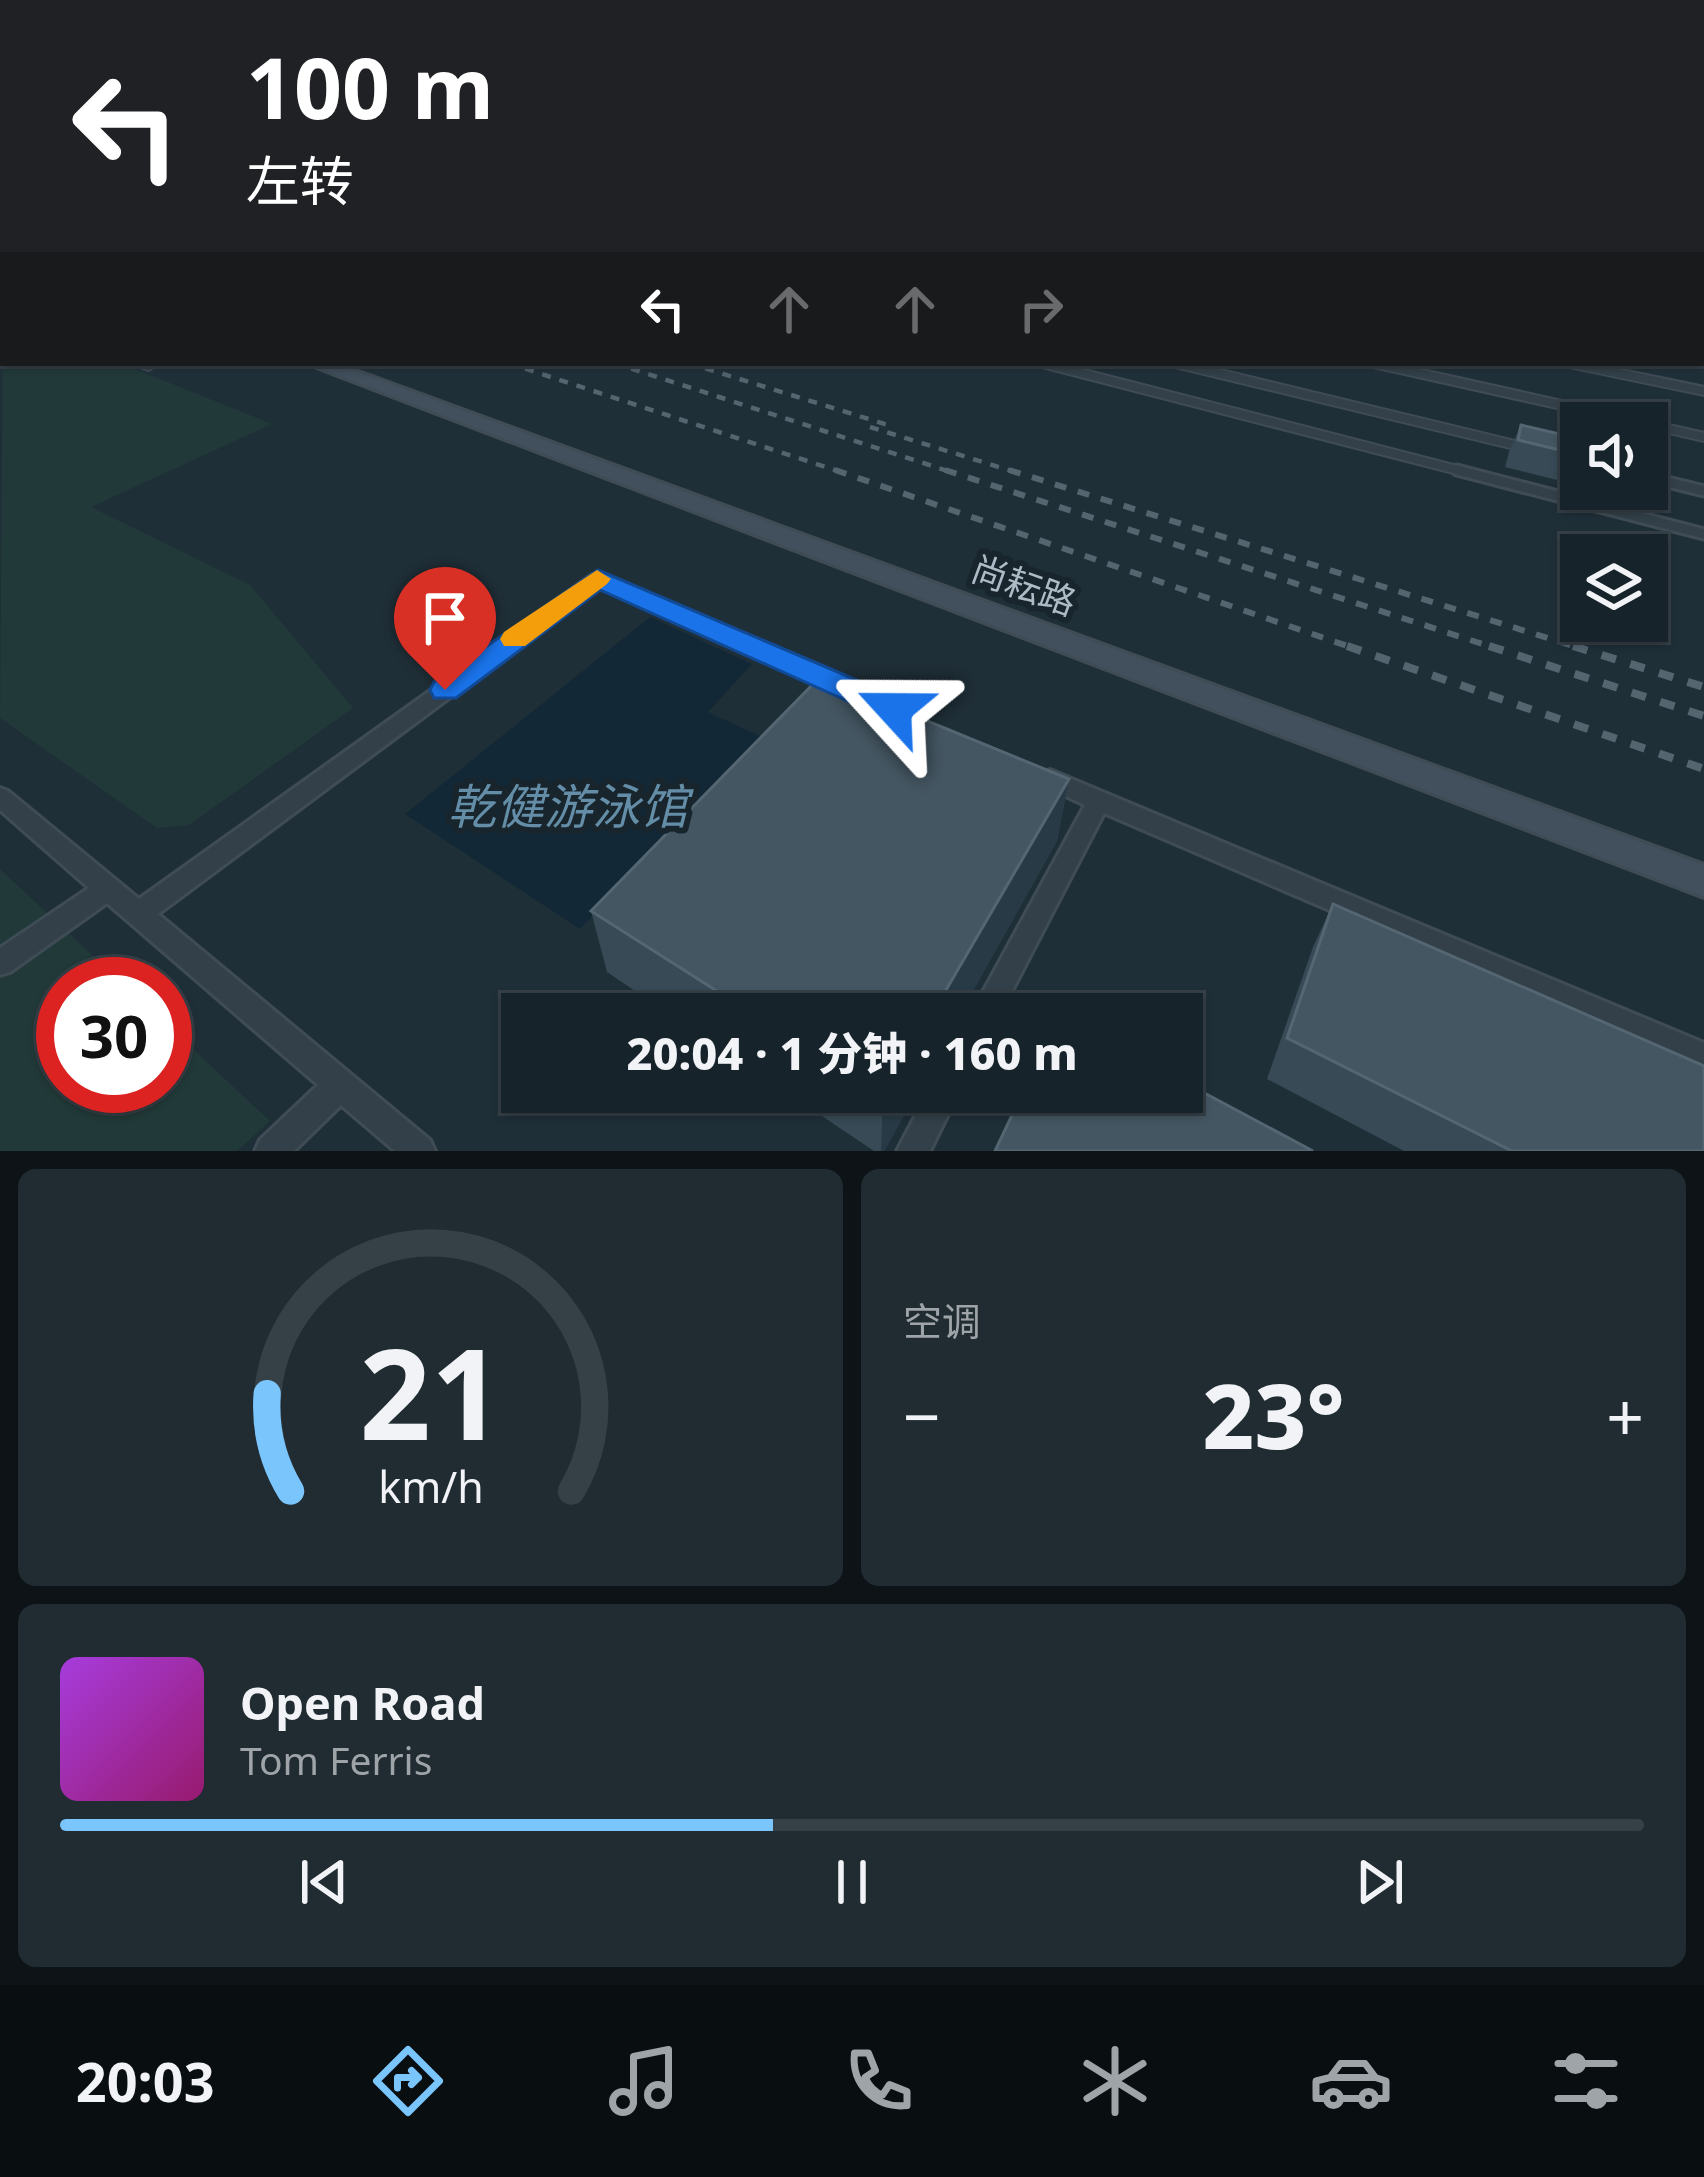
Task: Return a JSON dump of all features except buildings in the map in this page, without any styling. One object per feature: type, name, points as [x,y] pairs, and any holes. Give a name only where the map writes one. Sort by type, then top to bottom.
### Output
[{"type":"street","name":"尚耘路","points":[[324,366],[1704,881]]},
{"type":"street","points":[[140,913],[598,578],[894,709]]},
{"type":"street","points":[[1037,773],[1704,1057]]},
{"type":"street","points":[[0,797],[419,1151]]},
{"type":"street","points":[[997,993],[1099,801]]},
{"type":"street","points":[[0,963],[109,888]]},
{"type":"street","points":[[271,1151],[340,1084]]},
{"type":"street","points":[[913,1151],[933,1113]]},
{"type":"lane","points":[[1054,366],[1704,534]]},
{"type":"lane","points":[[1187,366],[1536,450]]},
{"type":"lane","points":[[1387,366],[1560,404]]},
{"type":"lane","points":[[1583,366],[1704,391]]},
{"type":"lane","points":[[1668,428],[1704,436]]},
{"type":"lane","points":[[1668,482],[1704,491],[1704,504]]},
{"type":"green space","points":[[3,366],[127,366],[272,424],[91,507],[250,585],[353,708],[189,825],[157,828],[0,718]]},
{"type":"green space","points":[[0,869],[94,957],[36,957],[36,1113],[192,1113],[192,1048],[270,1121],[237,1151],[0,1151]]},
{"type":"water","name":"乾健游泳馆","points":[[650,617],[752,664],[708,712],[762,737],[580,929],[405,814]]},
{"type":"railway","points":[[517,366],[838,471]]},
{"type":"railway","points":[[623,366],[954,473]]},
{"type":"railway","points":[[698,366],[888,425]]},
{"type":"railway","points":[[870,427],[1018,473]]},
{"type":"railway","points":[[945,470],[1498,649]]},
{"type":"railway","points":[[1009,470],[1583,649]]},
{"type":"railway","points":[[838,471],[844,473]]},
{"type":"railway","points":[[838,471],[1356,649]]},
{"type":"railway","points":[[1347,646],[1704,769]]},
{"type":"railway","points":[[1489,646],[1704,716]]},
{"type":"railway","points":[[1573,646],[1704,687]]},
{"type":"slow traffic","points":[[515,639],[597,579]]},
{"type":"route","points":[[445,690],[598,578],[894,709]]}]
